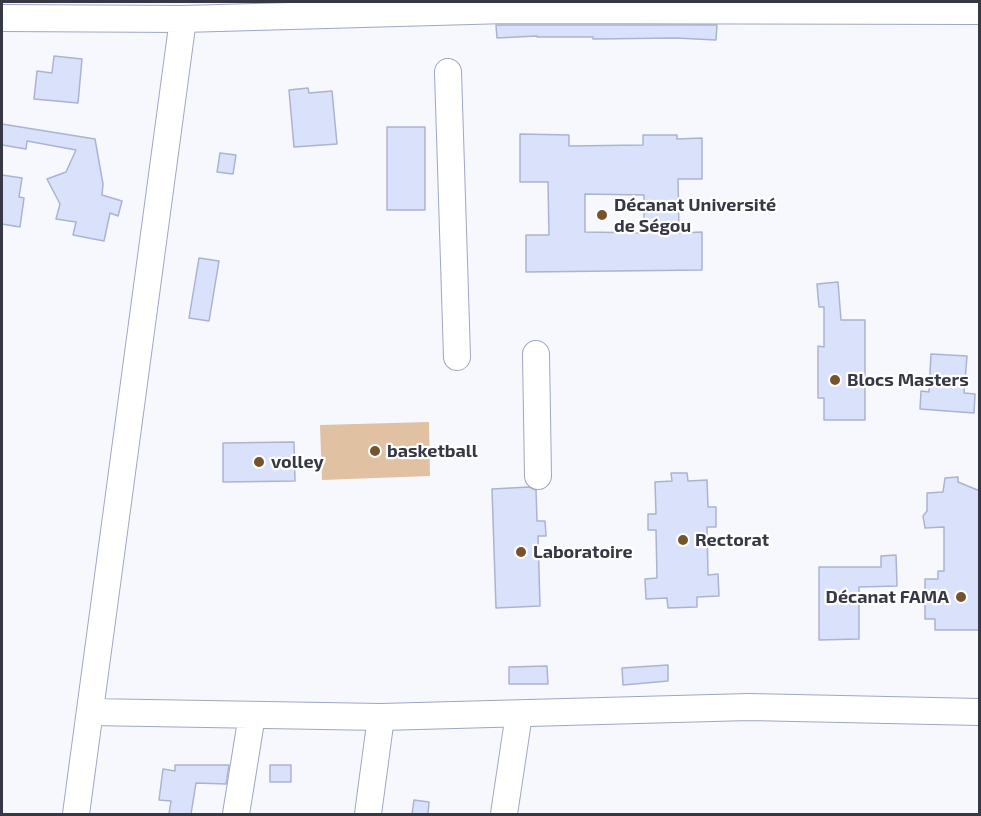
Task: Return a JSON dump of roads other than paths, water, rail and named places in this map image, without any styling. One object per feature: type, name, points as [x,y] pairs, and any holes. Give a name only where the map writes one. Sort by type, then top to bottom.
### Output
[{"type":"street","points":[[2,18],[183,19],[507,6],[980,11]]},
{"type":"street","points":[[76,814],[183,19]]},
{"type":"street","points":[[448,72],[457,357]]},
{"type":"street","points":[[536,354],[538,476]]},
{"type":"street","points":[[90,712],[381,717],[749,707],[980,712]]},
{"type":"street","points":[[504,814],[519,714]]},
{"type":"street","points":[[236,814],[252,715]]},
{"type":"street","points":[[368,814],[381,717]]},
{"type":"place","name":"Décanat Université de Ségou","points":[[602,215]]},
{"type":"place","name":"Blocs Masters","points":[[835,380]]},
{"type":"place","name":"basketball","points":[[375,451]]},
{"type":"place","name":"volley","points":[[259,462]]},
{"type":"place","name":"Rectorat","points":[[683,540]]},
{"type":"place","name":"Laboratoire","points":[[521,552]]},
{"type":"place","name":"Décanat FAMA","points":[[961,597]]}]
